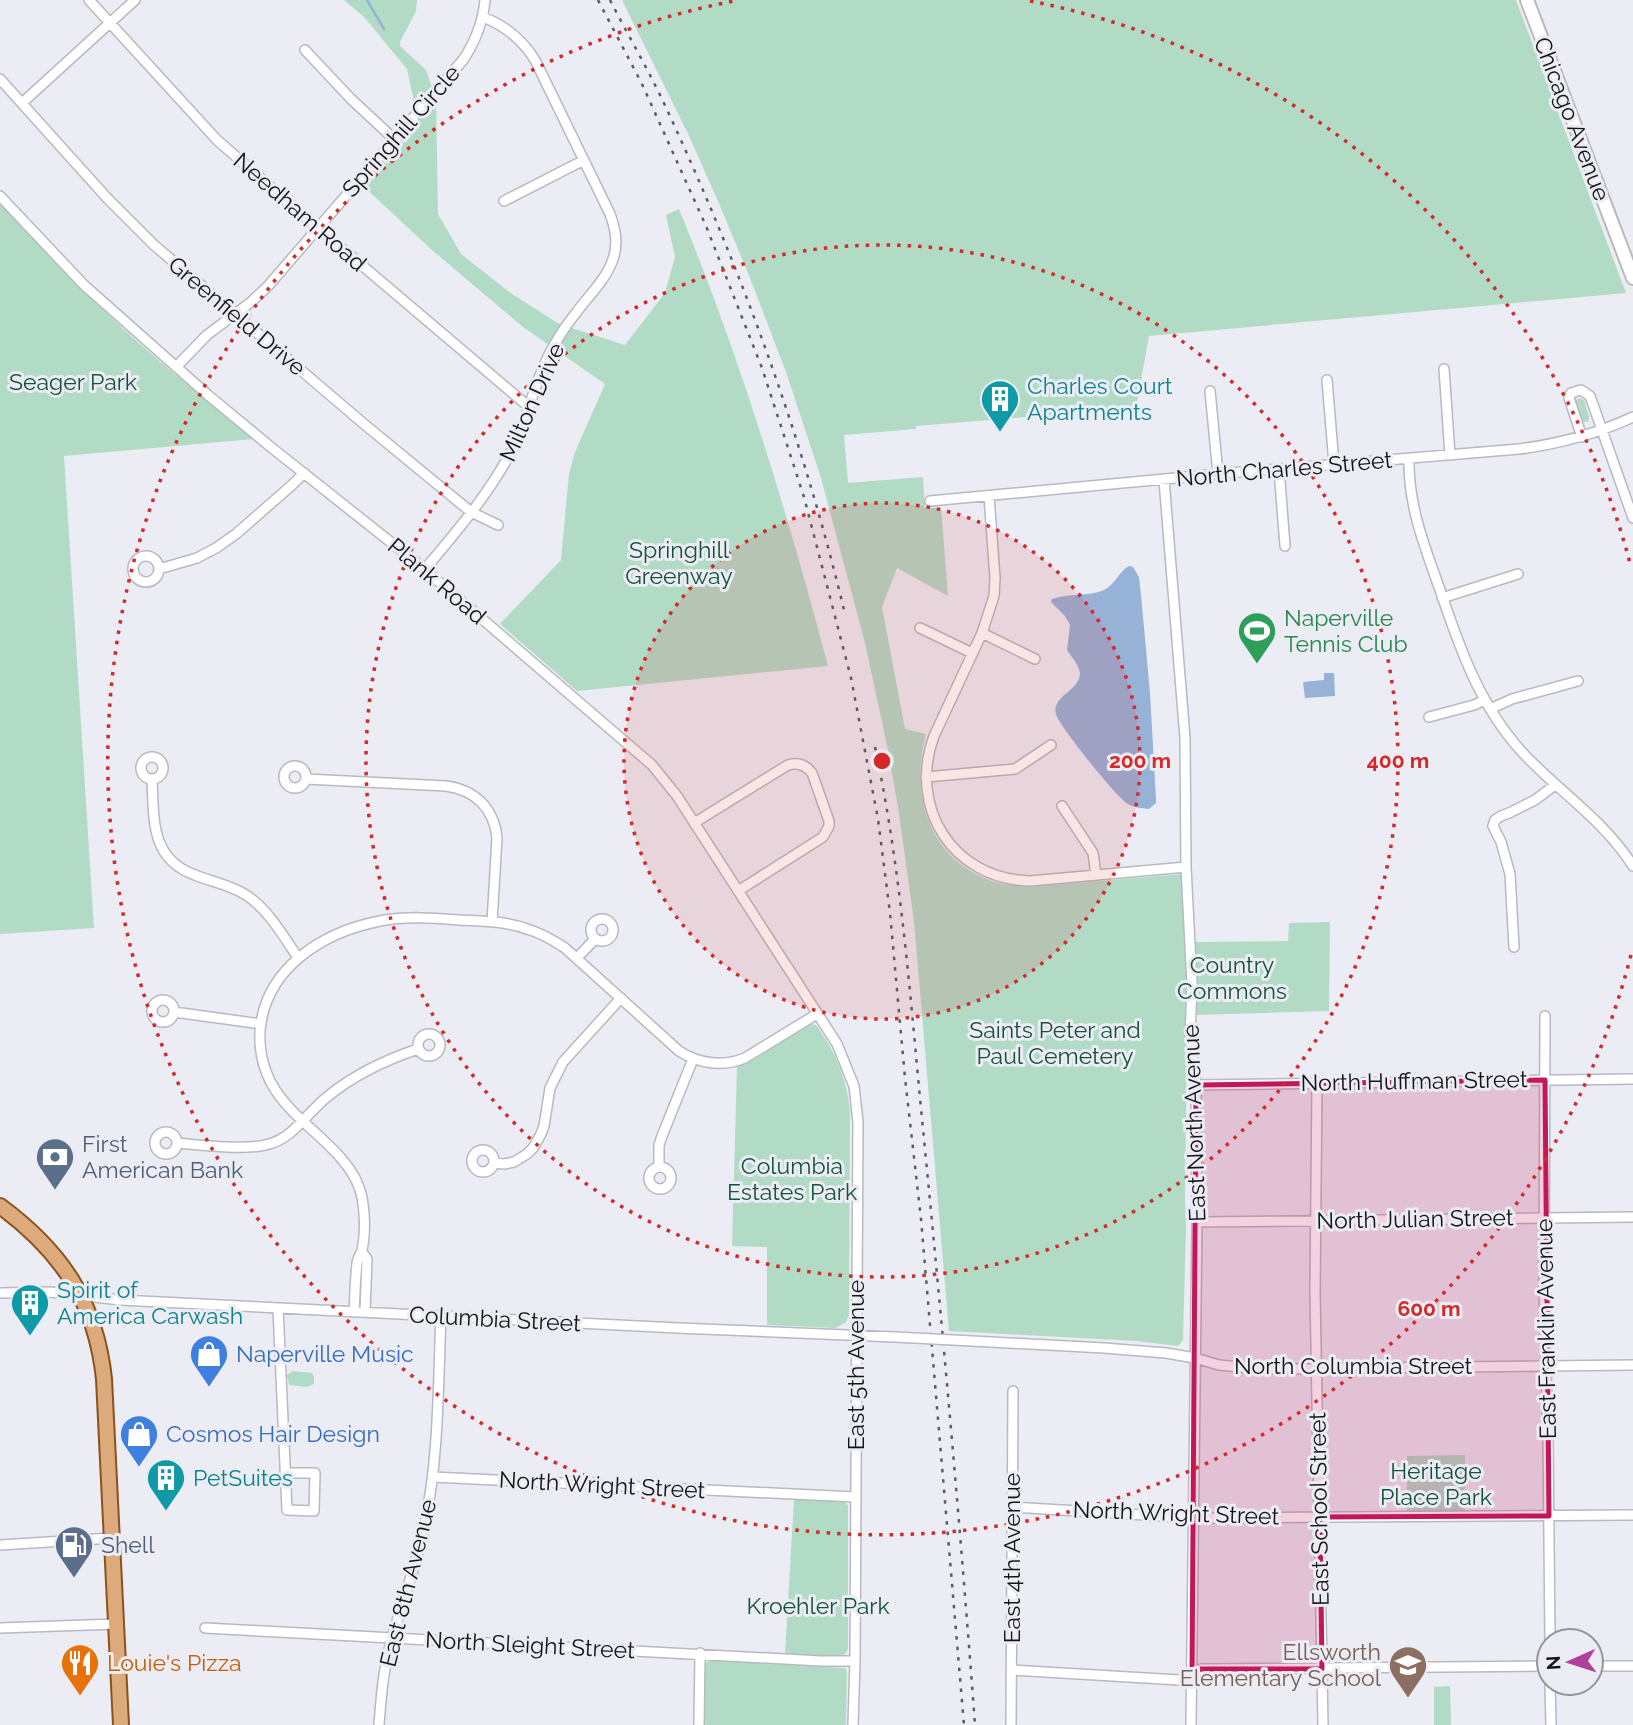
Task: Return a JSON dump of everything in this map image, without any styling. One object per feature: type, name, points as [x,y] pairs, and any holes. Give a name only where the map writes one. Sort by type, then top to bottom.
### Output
[{"type":"main road","name":"Chicago Avenue","points":[[1527,0],[1633,278]]},
{"type":"main road","points":[[0,1206],[36,1235],[52,1252],[92,1318],[102,1360],[121,1725]]},
{"type":"street","name":"Needham Road","points":[[89,0],[217,141],[529,407]]},
{"type":"street","points":[[22,103],[135,0]]},
{"type":"street","name":"Springhill Circle","points":[[176,367],[207,335],[268,286],[463,60],[483,17],[485,0]]},
{"type":"street","name":"Milton Drive","points":[[425,569],[500,472],[514,445],[552,349],[608,271],[615,255],[614,224],[527,48],[512,32],[483,17]]},
{"type":"street","points":[[305,50],[333,81],[394,139]]},
{"type":"street","name":"Greenfield Drive","points":[[0,79],[132,225],[471,512],[498,526]]},
{"type":"street","points":[[504,201],[584,160]]},
{"type":"street","name":"Plank Road","points":[[0,196],[84,285],[224,409],[425,569],[652,765],[694,823],[817,1014]]},
{"type":"street","points":[[1444,369],[1450,455]]},
{"type":"street","points":[[1327,380],[1334,464]]},
{"type":"street","points":[[1582,437],[1569,398],[1571,393],[1581,390],[1590,396],[1633,518]]},
{"type":"street","points":[[1210,391],[1218,474]]},
{"type":"street","name":"North Charles Street","points":[[930,501],[1546,446],[1602,431],[1633,418]]},
{"type":"street","points":[[1409,459],[1415,514],[1442,598],[1471,674],[1485,700],[1521,751],[1594,818],[1633,866]]},
{"type":"street","points":[[1279,469],[1285,546]]},
{"type":"street","points":[[159,569],[197,558],[216,548],[236,534],[304,473]]},
{"type":"street","name":"East North Avenue","points":[[1164,480],[1185,738],[1186,867],[1192,984],[1190,1040],[1196,1085],[1191,1725]]},
{"type":"street","points":[[989,496],[994,596],[982,633],[928,752],[926,777],[930,804],[942,832],[955,850],[974,866],[992,875],[1018,880],[1186,867]]},
{"type":"street","points":[[1442,598],[1518,574]]},
{"type":"street","points":[[919,628],[972,653]]},
{"type":"street","points":[[982,633],[1035,659]]},
{"type":"street","points":[[1490,709],[1512,699],[1578,681]]},
{"type":"street","points":[[1429,718],[1485,700]]},
{"type":"street","points":[[926,777],[1015,769],[1051,745]]},
{"type":"street","points":[[694,823],[789,765],[802,765],[812,773],[829,821],[827,832],[738,891]]},
{"type":"street","points":[[152,779],[156,837],[164,852],[186,872],[234,888],[250,897],[298,958]]},
{"type":"street","points":[[306,779],[446,786],[475,796],[490,811],[496,828],[492,922]]},
{"type":"street","points":[[1514,947],[1510,874],[1501,842],[1493,826],[1495,820],[1501,816],[1535,800],[1555,785]]},
{"type":"street","points":[[1062,806],[1093,853],[1096,875]]},
{"type":"street","points":[[359,1312],[357,1259],[362,1252],[363,1205],[357,1182],[341,1159],[279,1096],[269,1080],[260,1050],[261,1024],[267,999],[285,970],[308,951],[341,933],[385,920],[418,918],[519,926],[539,933],[565,948],[685,1055],[718,1064],[739,1061],[751,1055],[817,1014]]},
{"type":"street","points":[[577,958],[595,939]]},
{"type":"street","points":[[494,1163],[514,1162],[533,1148],[544,1126],[548,1096],[567,1055],[621,998]]},
{"type":"street","points":[[174,1012],[261,1024]]},
{"type":"street","name":"East 5th Avenue","points":[[817,1014],[843,1056],[857,1106],[853,1725]]},
{"type":"street","name":"East Franklin Avenue","points":[[1545,1016],[1545,1366],[1550,1627]]},
{"type":"street","points":[[177,1143],[260,1146],[280,1140],[324,1099],[359,1074],[391,1058],[418,1049]]},
{"type":"street","points":[[659,1167],[659,1145],[693,1059]]},
{"type":"street","name":"North Huffman Street","points":[[1196,1085],[1633,1079]]},
{"type":"street","name":"East School Street","points":[[1317,1082],[1316,1369],[1323,1725]]},
{"type":"street","name":"North Julian Street","points":[[1197,1222],[1633,1217]]},
{"type":"street","name":"Columbia Street","points":[[0,1293],[50,1292],[121,1300],[991,1342]]},
{"type":"street","points":[[278,1308],[287,1510],[314,1511],[315,1473],[286,1473]]},
{"type":"street","name":"East 8th Avenue","points":[[379,1725],[384,1674],[392,1638],[419,1549],[430,1498],[441,1316]]},
{"type":"street","name":"North Columbia Street","points":[[991,1342],[1166,1353],[1219,1365],[1260,1369],[1633,1365]]},
{"type":"street","name":"East 4th Avenue","points":[[1011,1725],[1013,1391]]},
{"type":"street","name":"North Wright Street","points":[[433,1476],[855,1497]]},
{"type":"street","name":"North Wright Street","points":[[1012,1507],[1194,1518],[1633,1515]]},
{"type":"street","points":[[0,1545],[112,1538]]},
{"type":"street","points":[[0,1628],[117,1624]]},
{"type":"street","name":"North Sleight Street","points":[[205,1628],[855,1661]]},
{"type":"street","points":[[699,1653],[699,1725]]},
{"type":"street","points":[[1012,1670],[1179,1680],[1201,1669],[1535,1666]]},
{"type":"street","points":[[1605,1666],[1633,1666]]},
{"type":"street","points":[[1550,1697],[1551,1725]]},
{"type":"highlighted area","points":[[1545,1080],[1549,1516],[1320,1517],[1322,1669],[1201,1669],[1192,1674],[1196,1085]]},
{"type":"green space","name":"Springhill Greenway","points":[[344,0],[417,0],[416,11],[400,46],[426,70],[436,99],[438,214],[461,254],[512,294],[559,324],[625,345],[665,293],[675,257],[666,215],[679,209],[722,321],[761,435],[828,666],[577,691],[500,624],[561,560],[569,474],[575,452],[605,384],[523,327],[432,250],[362,185],[418,120],[407,69],[365,18]]},
{"type":"green space","name":"Saints Peter and Paul Cemetery","points":[[622,0],[1516,0],[1626,293],[1149,336],[1136,408],[916,426],[916,429],[844,435],[848,483],[923,477],[925,508],[941,507],[948,596],[897,568],[882,607],[905,729],[926,734],[920,780],[923,802],[940,842],[954,859],[973,872],[995,882],[1012,885],[1028,887],[1183,874],[1189,980],[1183,1340],[1178,1346],[1136,1341],[949,1331],[914,921],[898,807],[865,643],[821,478],[786,372],[718,201]]},
{"type":"green space","name":"Seager Park","points":[[0,202],[114,320],[254,439],[64,456],[94,928],[0,934]]},
{"type":"green space","points":[[1576,400],[1584,400],[1588,422],[1584,422],[1577,412]]},
{"type":"green space","name":"Country Commons","points":[[1330,922],[1329,1011],[1195,1015],[1195,942],[1288,941],[1289,923]]},
{"type":"green space","name":"Columbia Estates Park","points":[[811,1024],[816,1025],[835,1056],[846,1088],[850,1112],[849,1315],[846,1322],[836,1328],[767,1325],[767,1247],[732,1246],[737,1067],[755,1059]]},
{"type":"green space","points":[[293,1371],[312,1373],[314,1384],[307,1387],[289,1385],[287,1375]]},
{"type":"green space","name":"Heritage Place Park","points":[[1465,1455],[1465,1513],[1407,1514],[1407,1456]]},
{"type":"green space","name":"Kroehler Park","points":[[794,1499],[842,1500],[848,1505],[848,1649],[845,1654],[839,1656],[785,1654]]},
{"type":"green space","points":[[711,1660],[845,1668],[846,1725],[705,1725],[704,1664]]},
{"type":"green space","points":[[1450,1686],[1451,1725],[1434,1725],[1434,1687]]},
{"type":"water","points":[[1129,566],[1133,567],[1139,577],[1150,693],[1156,803],[1149,809],[1133,806],[1122,799],[1077,746],[1056,714],[1058,703],[1076,684],[1080,673],[1067,650],[1070,625],[1051,602],[1052,599],[1104,590]]},
{"type":"water","points":[[1324,673],[1334,673],[1335,696],[1305,698],[1303,682],[1324,680]]},
{"type":"waterway","points":[[367,0],[384,29]]},
{"type":"railway","points":[[598,0],[642,84],[706,226],[762,368],[804,497],[851,678],[878,819],[890,913],[921,1219],[964,1725]]},
{"type":"railway","points":[[610,0],[662,99],[742,287],[809,479],[844,610]]},
{"type":"railway","points":[[875,747],[892,839],[909,979],[975,1725]]},
{"type":"place","name":"Charles Court Apartments","points":[[1000,433]]},
{"type":"place","name":"Naperville Tennis Club","points":[[1257,665]]},
{"type":"place","name":"First American Bank","points":[[55,1191]]},
{"type":"place","name":"Spirit of America Carwash","points":[[30,1337]]},
{"type":"place","name":"Naperville Music","points":[[209,1388]]},
{"type":"place","name":"Cosmos Hair Design","points":[[139,1468]]},
{"type":"place","name":"PetSuites","points":[[166,1512]]},
{"type":"place","name":"Shell","points":[[74,1579]]},
{"type":"place","name":"Louie's Pizza","points":[[80,1697]]},
{"type":"place","name":"Ellsworth Elementary School","points":[[1408,1699]]}]
